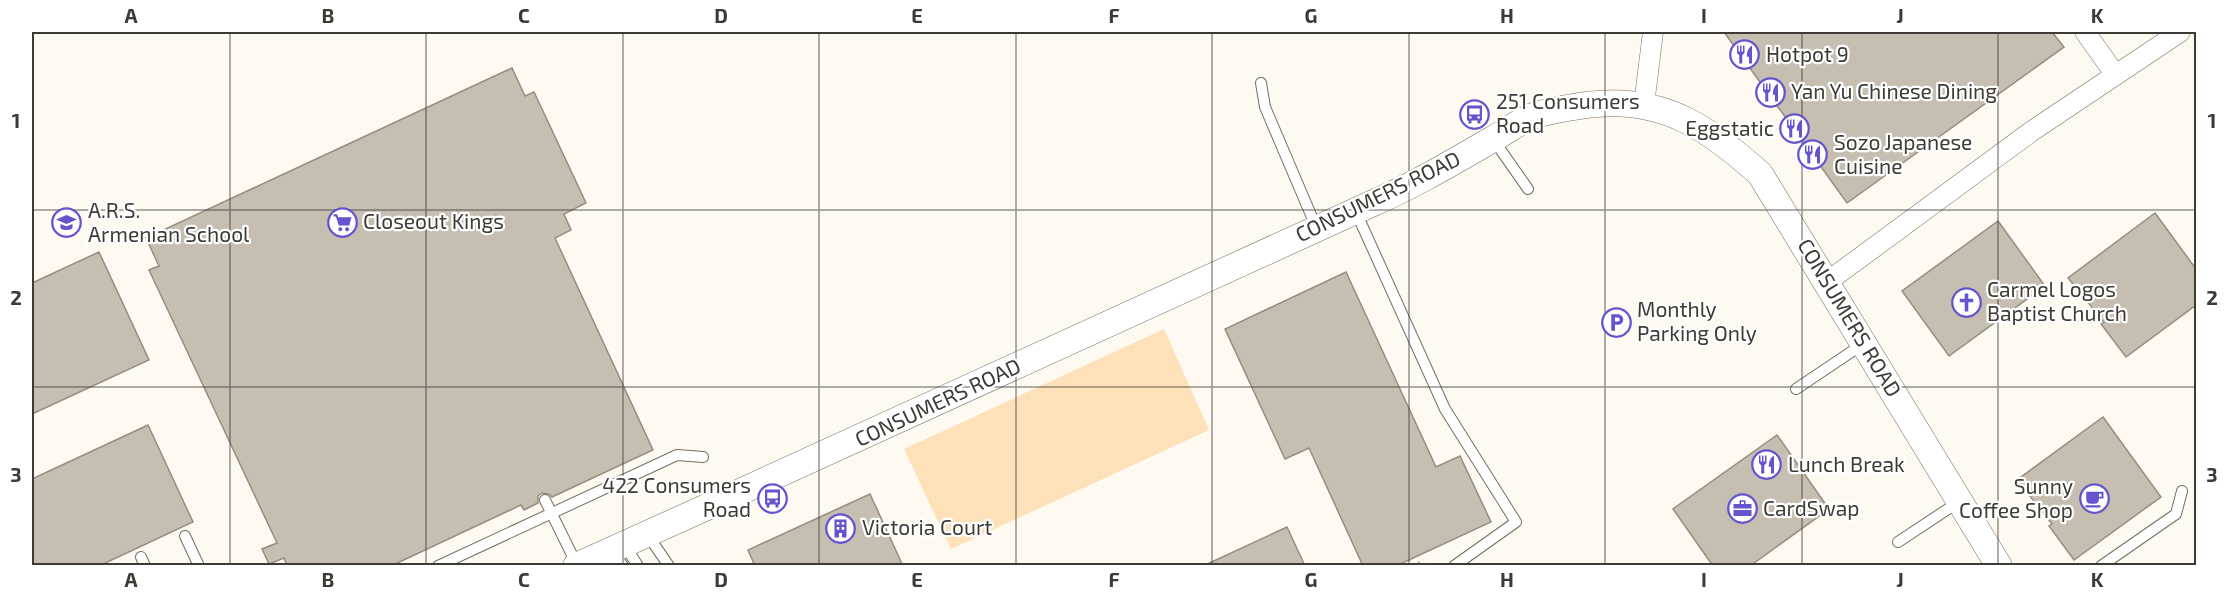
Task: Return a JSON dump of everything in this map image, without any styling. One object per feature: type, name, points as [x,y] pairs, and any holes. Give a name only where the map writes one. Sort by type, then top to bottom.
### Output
[{"type":"street","points":[[1644,105],[1653,32]]},
{"type":"street","points":[[2085,32],[2115,74]]},
{"type":"street","points":[[1827,282],[2032,131],[2180,32]]},
{"type":"street","name":"CONSUMERS ROAD","points":[[577,565],[626,548],[1399,192],[1532,116],[1594,104],[1644,105],[1667,110],[1695,124],[1727,145],[1760,174],[1999,566]]},
{"type":"lane","points":[[1261,83],[1265,107],[1317,229]]},
{"type":"lane","points":[[1493,139],[1528,189]]},
{"type":"lane","points":[[1356,211],[1445,409],[1516,522],[1454,566]]},
{"type":"lane","points":[[1796,389],[1865,343]]},
{"type":"lane","points":[[438,566],[677,455],[703,457]]},
{"type":"lane","points":[[2101,566],[2175,514],[2182,491]]},
{"type":"lane","points":[[545,500],[577,565]]},
{"type":"lane","points":[[1898,542],[1960,501]]},
{"type":"lane","points":[[185,536],[199,566]]},
{"type":"lane","points":[[626,548],[638,566]]},
{"type":"lane","points":[[626,548],[669,566]]},
{"type":"path","points":[[1407,562],[1414,565],[1424,561]]},
{"type":"shaded area","points":[[1164,329],[1209,430],[951,549],[904,449]]},
{"type":"building","points":[[1724,32],[2052,32],[2064,47],[1847,203]]},
{"type":"building","points":[[512,68],[525,96],[534,92],[586,203],[564,214],[571,230],[555,238],[653,450],[552,497],[542,493],[538,496],[538,503],[524,510],[521,505],[391,566],[287,566],[284,558],[269,564],[262,549],[277,543],[149,270],[159,266],[146,238]]},
{"type":"building","points":[[2155,213],[2196,269],[2196,305],[2126,357],[2101,324],[2104,322],[2068,278]]},
{"type":"building","points":[[1998,221],[2045,286],[1949,356],[1902,291]]},
{"type":"building","points":[[99,252],[149,360],[32,414],[32,283]]},
{"type":"building","points":[[1346,272],[1436,467],[1460,456],[1491,522],[1396,566],[1363,566],[1309,448],[1285,459],[1225,329]]},
{"type":"building","points":[[2103,417],[2161,497],[2074,560],[2049,526],[2052,524],[2017,480]]},
{"type":"building","points":[[148,425],[193,522],[99,566],[32,566],[32,479]]},
{"type":"building","points":[[1777,435],[1829,509],[1750,566],[1713,566],[1673,509]]},
{"type":"building","name":"Victoria Court","points":[[870,494],[903,566],[755,566],[748,550]]},
{"type":"building","points":[[1287,527],[1305,566],[1203,566]]},
{"type":"place","name":"Hotpot 9","points":[[1745,55]]},
{"type":"place","name":"Yan Yu Chinese Dining","points":[[1770,92]]},
{"type":"place","name":"251 Consumers Road","points":[[1475,114]]},
{"type":"place","name":"Eggstatic","points":[[1795,129]]},
{"type":"place","name":"Sozo Japanese Cuisine","points":[[1813,155]]},
{"type":"place","name":"Closeout Kings","points":[[342,222]]},
{"type":"place","name":"A.R.S. Armenian School","points":[[67,223]]},
{"type":"place","name":"Carmel Logos Baptist Church","points":[[1966,302]]},
{"type":"place","name":"Monthly Parking Only","points":[[1616,322]]},
{"type":"place","name":"Lunch Break","points":[[1767,465]]},
{"type":"place","name":"422 Consumers Road","points":[[772,498]]},
{"type":"place","name":"Sunny Coffee Shop","points":[[2094,499]]},
{"type":"place","name":"CardSwap","points":[[1742,509]]},
{"type":"place","name":"Victoria Court","points":[[841,528]]}]
